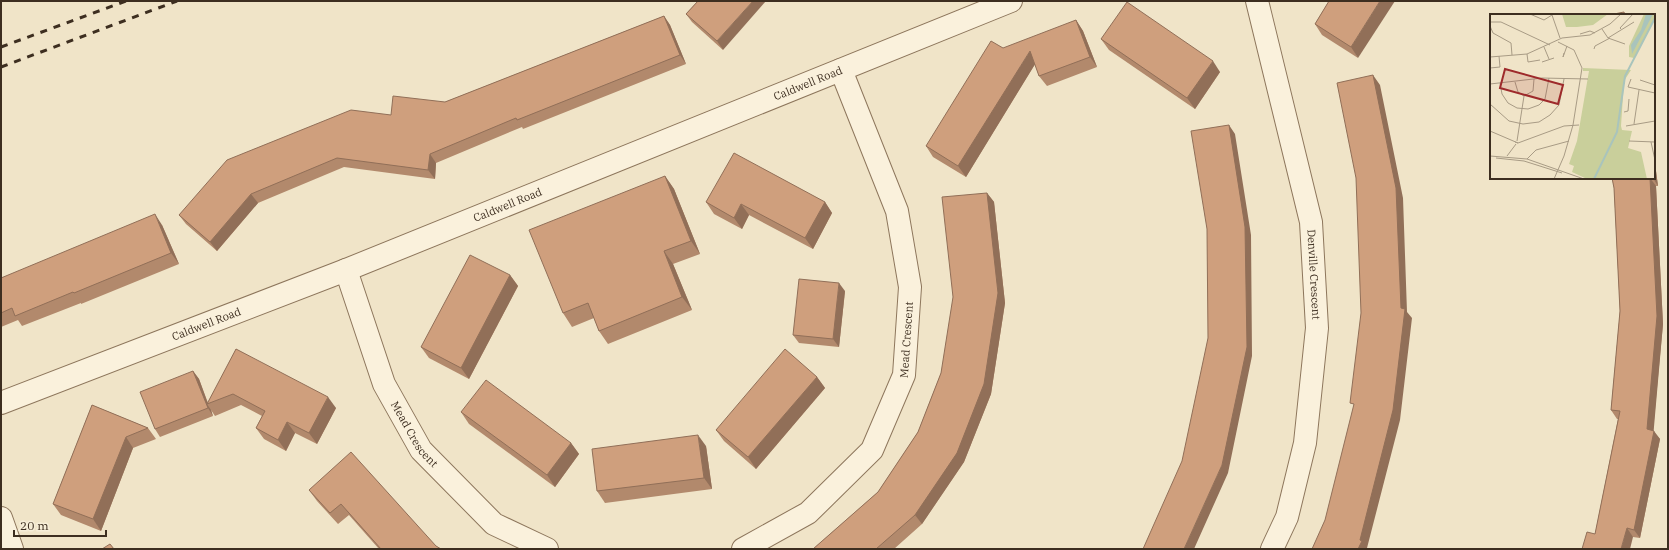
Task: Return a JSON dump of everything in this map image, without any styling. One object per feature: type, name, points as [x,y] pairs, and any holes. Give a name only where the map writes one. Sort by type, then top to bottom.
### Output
[{"type":"street","name":"Caldwell Road","points":[[1,403],[346,270],[1011,1]]},
{"type":"street","name":"Denville Crescent","points":[[1257,1],[1311,222],[1317,328],[1305,443],[1287,517],[1272,549]]},
{"type":"street","name":"Mead Crescent","points":[[743,549],[808,512],[872,450],[904,375],[910,287],[896,211],[841,70]]},
{"type":"street","name":"Mead Crescent","points":[[346,270],[384,384],[421,450],[494,524],[547,549]]},
{"type":"street","points":[[1,518],[12,549]]},
{"type":"building","points":[[698,1],[753,1],[717,41],[686,14]]},
{"type":"building","points":[[1329,1],[1380,1],[1351,47],[1315,24]]},
{"type":"building","points":[[1127,2],[1213,61],[1187,98],[1101,39]]},
{"type":"building","points":[[1624,12],[1625,14],[1614,14]]},
{"type":"building","points":[[664,16],[680,55],[517,120],[516,118],[430,154],[428,170],[337,158],[251,194],[210,242],[179,215],[227,160],[351,110],[391,115],[393,96],[445,102]]},
{"type":"building","points":[[1076,20],[1090,57],[1039,76],[1030,51],[958,166],[926,146],[991,41],[1003,48]]},
{"type":"building","points":[[1373,75],[1396,188],[1401,308],[1405,309],[1393,410],[1360,540],[1362,541],[1358,549],[1312,549],[1325,520],[1354,404],[1350,403],[1361,313],[1356,178],[1337,83]]},
{"type":"building","points":[[1229,125],[1245,227],[1247,347],[1222,465],[1184,549],[1143,549],[1182,461],[1208,338],[1207,229],[1191,131]]},
{"type":"building","points":[[734,153],[825,202],[805,238],[741,204],[734,218],[706,202]]},
{"type":"building","points":[[665,176],[691,241],[664,251],[682,297],[599,331],[588,303],[563,313],[529,230]]},
{"type":"building","points":[[1612,179],[1650,179],[1657,316],[1647,429],[1654,431],[1634,530],[1627,528],[1621,549],[1582,549],[1587,532],[1595,534],[1620,411],[1611,410],[1620,311],[1614,188]]},
{"type":"building","points":[[987,193],[998,293],[984,384],[957,453],[915,515],[876,549],[813,549],[878,492],[918,432],[941,373],[953,297],[942,197]]},
{"type":"building","points":[[155,214],[171,253],[15,316],[12,308],[1,313],[1,278]]},
{"type":"building","points":[[470,255],[510,275],[461,368],[421,347]]},
{"type":"building","points":[[799,279],[839,283],[833,339],[793,335]]},
{"type":"building","points":[[236,349],[328,397],[309,433],[287,422],[278,440],[256,428],[265,411],[233,394],[207,404]]},
{"type":"building","points":[[785,349],[817,377],[748,457],[716,430]]},
{"type":"building","points":[[193,371],[208,408],[155,429],[140,392]]},
{"type":"building","points":[[486,380],[571,443],[547,475],[461,412]]},
{"type":"building","points":[[92,405],[148,428],[126,437],[93,519],[53,504]]},
{"type":"building","points":[[698,435],[704,478],[597,491],[592,449]]},
{"type":"building","points":[[351,452],[436,546],[441,549],[381,549],[341,504],[330,513],[309,490]]},
{"type":"building","points":[[110,544],[114,549],[102,549]]},
{"type":"railway","points":[[1,47],[126,1]]},
{"type":"railway","points":[[1,67],[177,1]]}]
